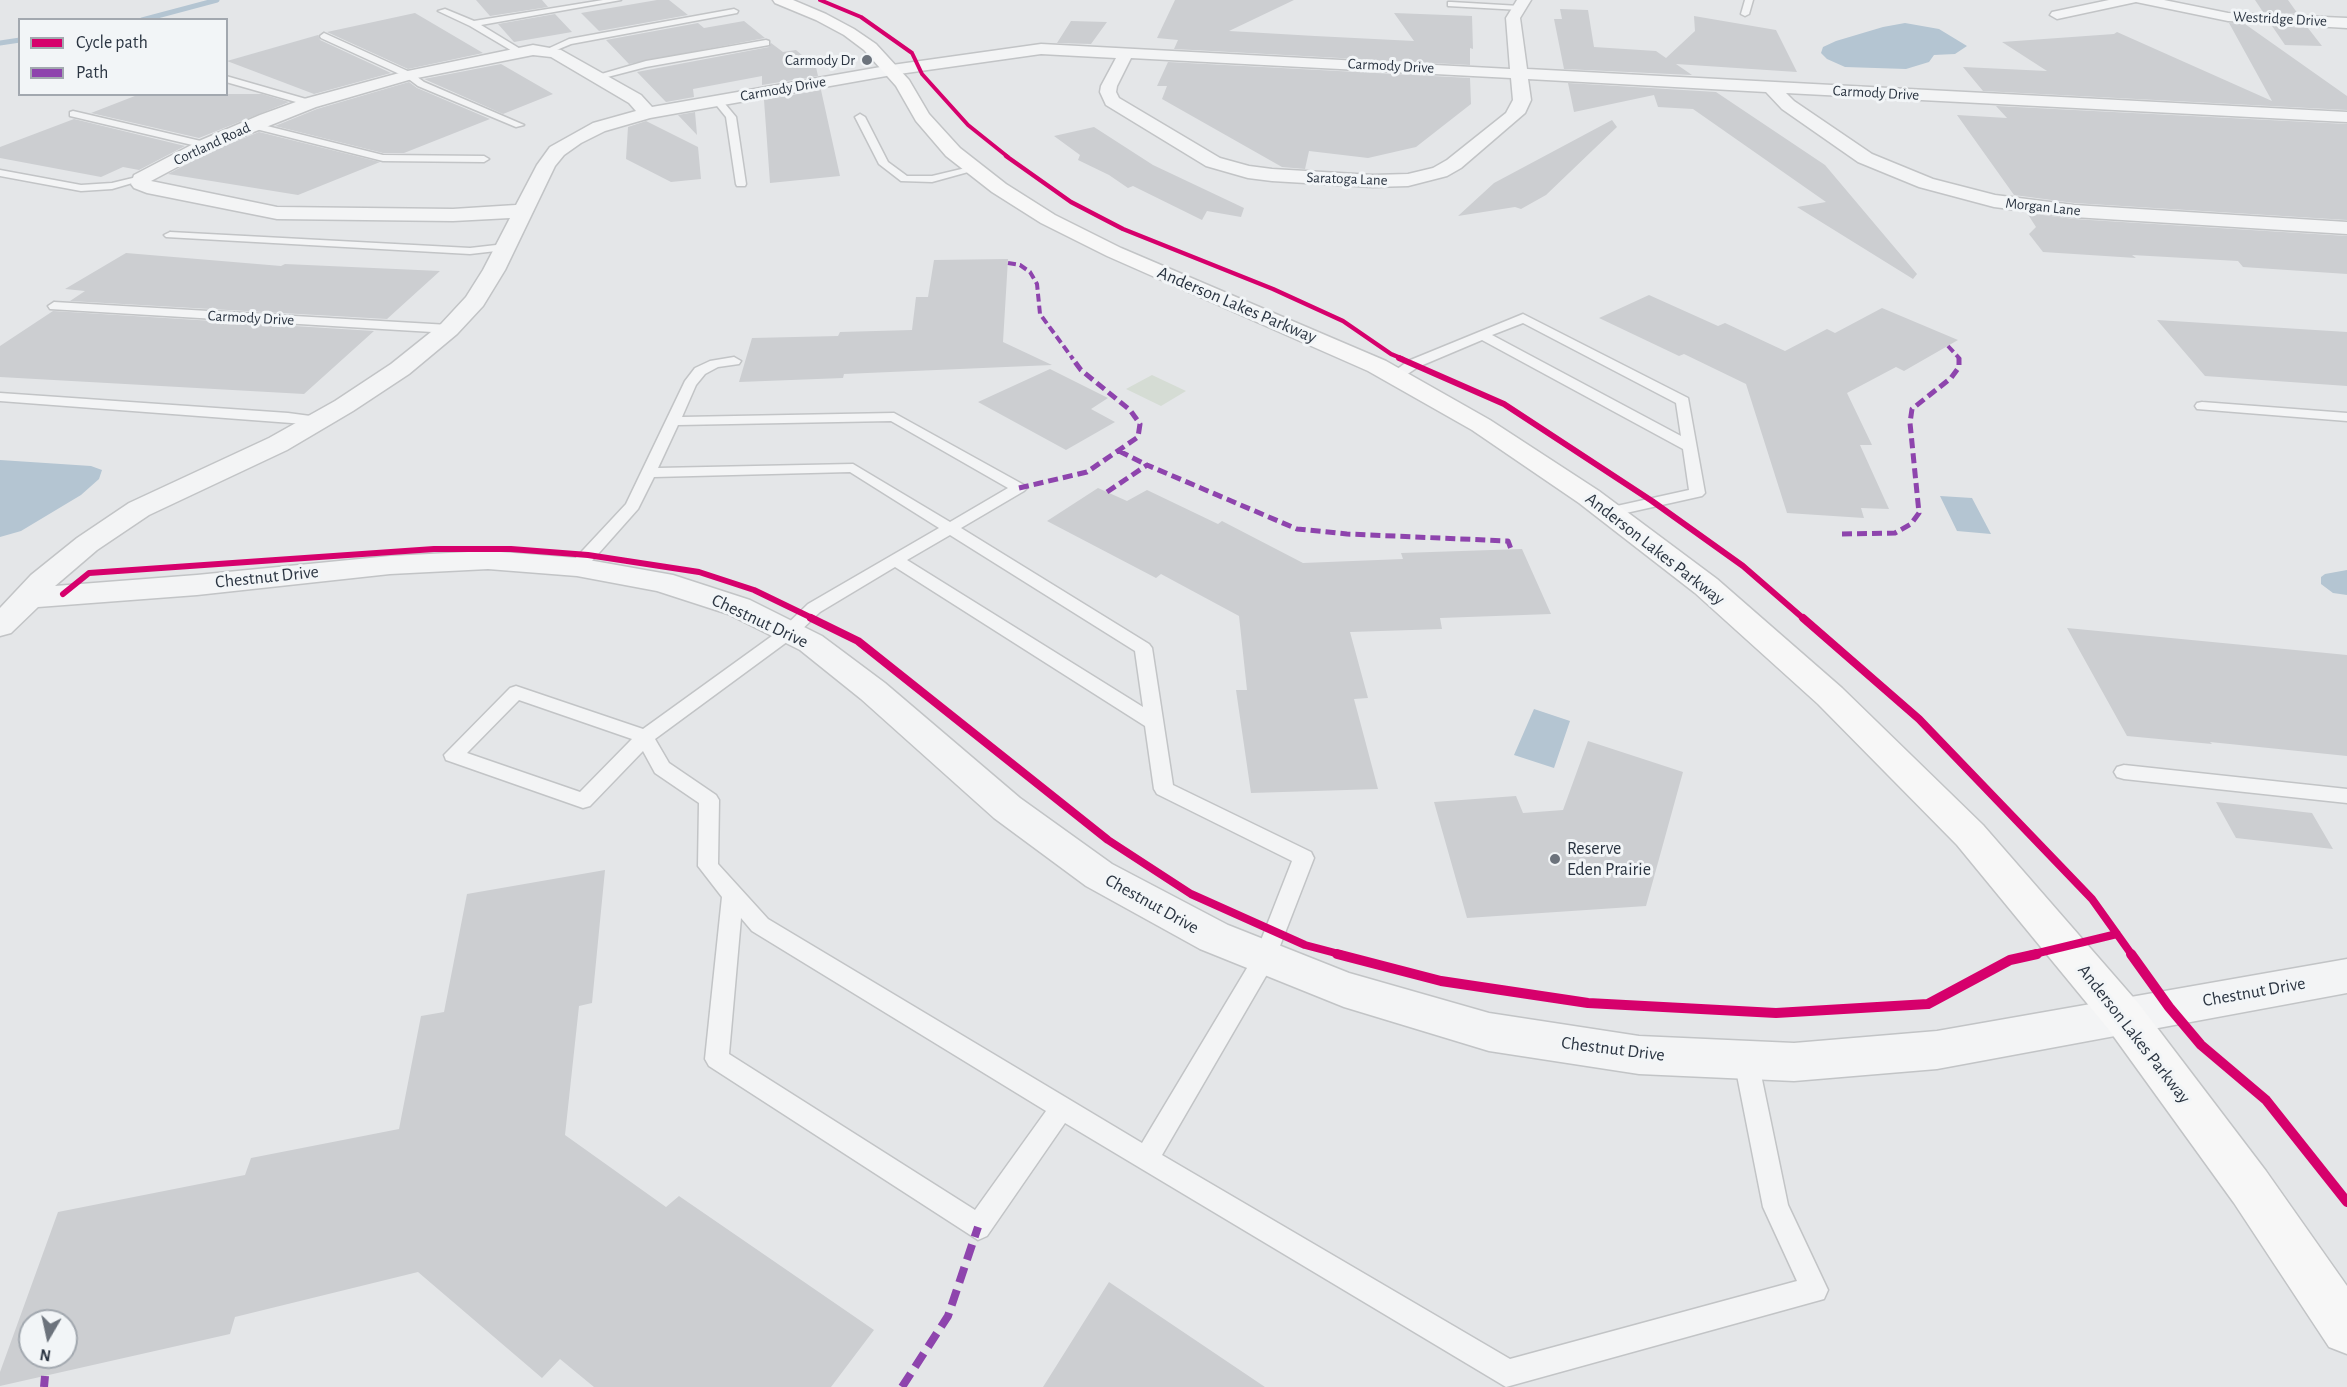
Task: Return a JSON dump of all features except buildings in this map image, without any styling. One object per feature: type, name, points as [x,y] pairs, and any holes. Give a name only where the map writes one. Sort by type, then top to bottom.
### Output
[{"type":"street","points":[[2057,15],[2130,0]]},
{"type":"street","name":"Westridge Drive","points":[[2142,0],[2228,17],[2347,23]]},
{"type":"street","name":"Anderson Lakes Parkway","points":[[788,1],[849,32],[870,47],[892,70],[913,99],[922,117],[953,152],[1048,219],[1114,252],[1377,366],[1395,376],[1481,424],[1608,512],[1706,586],[1830,696],[1970,836],[2124,1017],[2250,1187],[2347,1329]]},
{"type":"street","name":"Saratoga Lane","points":[[1126,53],[1109,86],[1110,99],[1199,156],[1248,172],[1373,181],[1408,180],[1427,176],[1454,164],[1518,111],[1522,100],[1513,18],[1522,4]]},
{"type":"street","name":"Carmody Drive","points":[[0,626],[42,582],[87,544],[139,509],[278,444],[400,369],[449,329],[475,301],[494,270],[546,165],[557,151],[599,127],[648,113],[892,70],[1017,51],[1058,49],[2347,117]]},
{"type":"street","points":[[548,51],[635,99],[648,113]]},
{"type":"street","name":"Cortland Road","points":[[523,211],[453,215],[277,213],[147,187],[141,184],[141,179],[205,145],[310,103],[409,75],[519,52],[548,51]]},
{"type":"street","name":"Morgan Lane","points":[[1771,87],[1788,105],[1865,158],[1951,198],[2068,211],[2347,228]]},
{"type":"street","name":"Chestnut Drive","points":[[29,598],[390,565],[488,560],[577,567],[662,582],[738,607],[811,643],[873,691],[1007,808],[1099,874],[1214,937],[1344,989],[1489,1032],[1639,1055],[1794,1062],[1937,1050],[2347,976]]},
{"type":"lane","points":[[567,0],[575,7]]},
{"type":"lane","points":[[473,24],[617,0]]},
{"type":"lane","points":[[1745,14],[1749,0]]},
{"type":"lane","points":[[1450,4],[1522,4]]},
{"type":"lane","points":[[442,11],[473,24],[519,52]]},
{"type":"lane","points":[[548,51],[569,42],[734,11]]},
{"type":"lane","points":[[324,36],[409,75],[421,84],[519,124]]},
{"type":"lane","points":[[596,77],[646,64],[766,43]]},
{"type":"lane","points":[[228,80],[310,103]]},
{"type":"lane","points":[[718,101],[731,117],[741,184]]},
{"type":"lane","points":[[73,114],[205,145]]},
{"type":"lane","points":[[860,117],[884,164],[905,179],[932,179],[974,169]]},
{"type":"lane","points":[[251,125],[383,158],[484,159]]},
{"type":"lane","points":[[0,173],[81,188],[112,186],[141,179]]},
{"type":"lane","points":[[170,235],[470,251],[506,247]]},
{"type":"lane","name":"Carmody Drive","points":[[54,306],[449,329]]},
{"type":"lane","points":[[1395,376],[1413,364],[1523,318],[1683,401],[1696,493],[1608,512]]},
{"type":"lane","points":[[1484,336],[1689,446]]},
{"type":"lane","points":[[577,567],[633,506],[690,384],[700,371],[715,364],[734,361]]},
{"type":"lane","points":[[0,398],[277,416],[318,421]]},
{"type":"lane","points":[[2202,406],[2347,417]]},
{"type":"lane","points":[[673,421],[894,417],[1019,488],[814,608],[789,632],[645,737],[583,801],[453,755],[516,692],[645,737],[662,768],[709,800],[708,866],[760,925],[1146,1159],[1508,1374],[1815,1290],[1776,1207],[1746,1060]]},
{"type":"lane","points":[[649,473],[853,468],[1143,648],[1164,789],[1304,858],[1264,957],[1146,1159]]},
{"type":"lane","points":[[895,560],[1155,723]]},
{"type":"lane","points":[[2124,772],[2347,796]]},
{"type":"lane","points":[[733,895],[717,1059],[978,1227],[1062,1108]]},
{"type":"shaded area","points":[[1152,375],[1186,391],[1161,406],[1126,389]]},
{"type":"water","points":[[1905,23],[1939,29],[1967,46],[1955,54],[1934,55],[1929,62],[1906,69],[1845,67],[1827,59],[1821,53],[1823,47],[1836,41]]},
{"type":"water","points":[[0,460],[91,466],[102,470],[99,479],[81,495],[21,531],[0,537]]},
{"type":"water","points":[[1940,496],[1972,498],[1991,534],[1957,531]]},
{"type":"water","points":[[2347,570],[2347,595],[2333,593],[2321,584],[2321,577],[2325,574]]},
{"type":"water","points":[[1534,709],[1570,721],[1554,768],[1514,755]]},
{"type":"waterway","points":[[150,18],[217,0]]},
{"type":"waterway","points":[[0,43],[18,40]]},
{"type":"marked path","points":[[1008,263],[1020,265],[1030,272],[1037,284],[1040,314],[1081,370],[1130,410],[1140,424],[1138,437],[1087,472],[1019,488]]},
{"type":"marked path","points":[[1842,534],[1895,533],[1911,524],[1919,513],[1910,423],[1912,409],[1951,378],[1959,367],[1961,360],[1948,346]]},
{"type":"marked path","points":[[1119,451],[1147,465]]},
{"type":"marked path","points":[[1107,492],[1147,465],[1297,529],[1347,534],[1508,541],[1511,549]]},
{"type":"marked path","points":[[902,1387],[948,1316],[978,1227]]},
{"type":"marked path","points":[[44,1387],[45,1376]]},
{"type":"cycle path","points":[[820,0],[861,17],[912,53],[922,74],[968,125],[1028,173],[1071,202],[1123,229],[1273,289],[1343,321],[1391,354],[1504,404],[1652,501],[1743,566],[1919,719],[2092,899],[2169,1007],[2201,1045],[2266,1100],[2347,1202]]},
{"type":"cycle path","points":[[63,594],[89,573],[434,549],[511,549],[588,555],[699,572],[754,590],[858,641],[1108,840],[1191,894],[1305,945],[1441,981],[1588,1003],[1776,1013],[1928,1004],[2010,960],[2117,934]]},
{"type":"place","name":"Carmody Dr","points":[[867,60]]},
{"type":"place","name":"Reserve Eden Prairie","points":[[1555,859]]}]
